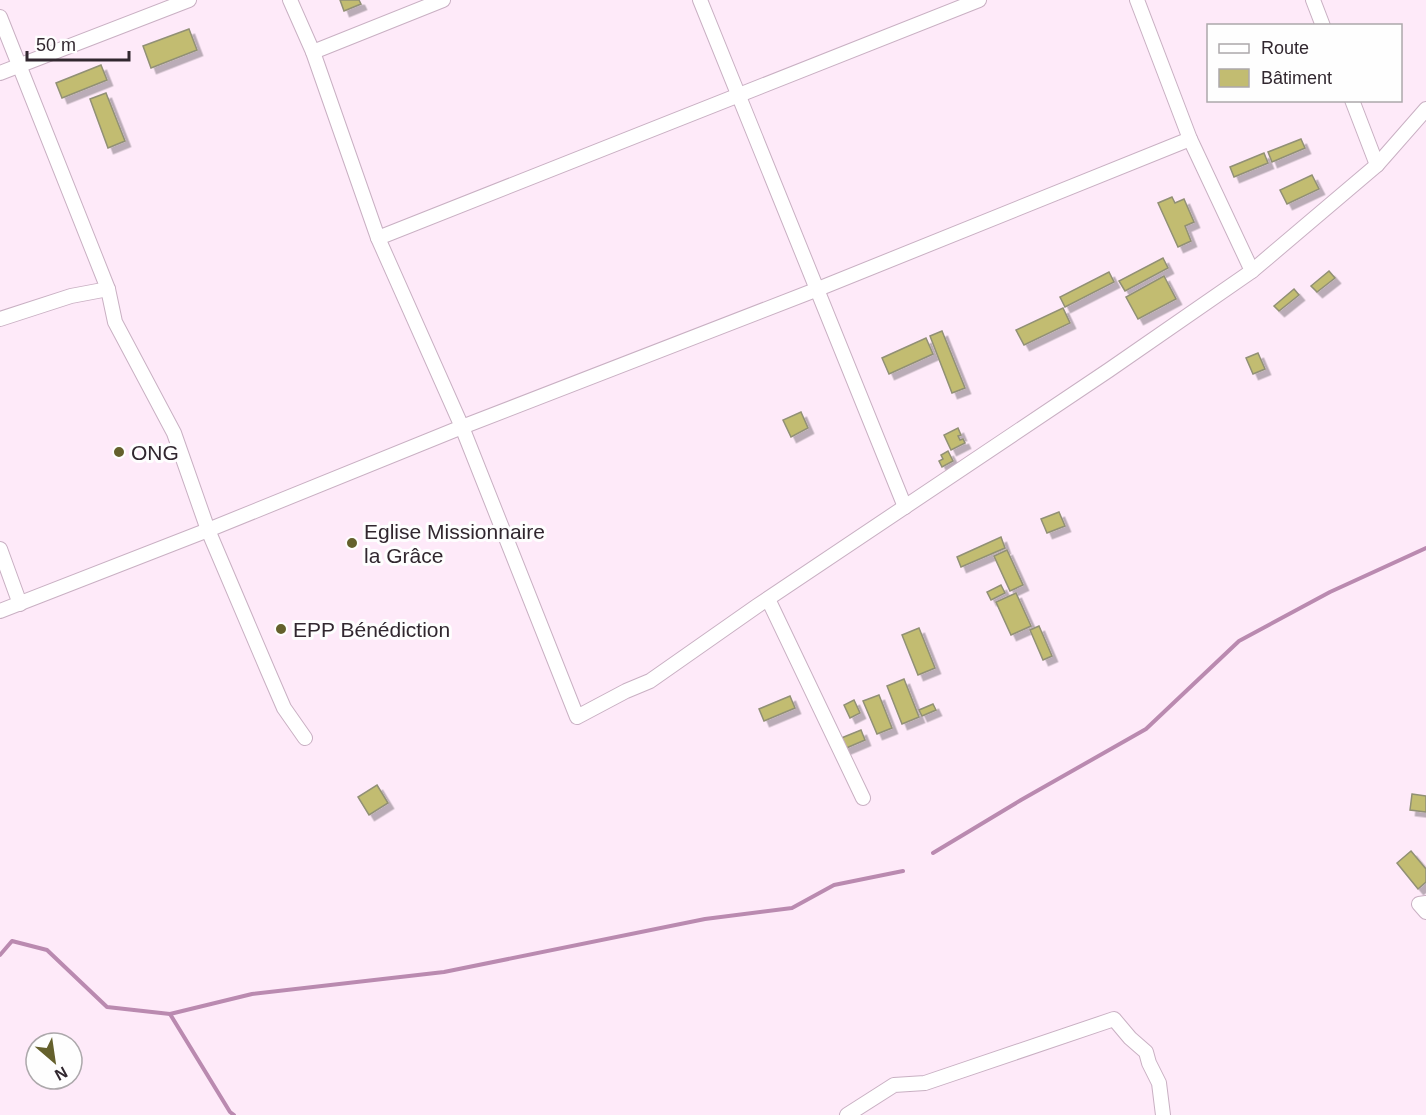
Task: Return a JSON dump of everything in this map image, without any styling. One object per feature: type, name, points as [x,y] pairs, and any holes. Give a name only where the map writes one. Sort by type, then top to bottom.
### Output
[{"type":"street","points":[[0,73],[189,0]]},
{"type":"street","points":[[290,0],[313,52],[378,238],[462,426],[578,717],[650,681],[1252,271],[1377,165],[1426,109]]},
{"type":"street","points":[[313,52],[443,0]]},
{"type":"street","points":[[700,0],[905,507]]},
{"type":"street","points":[[378,238],[980,0]]},
{"type":"street","points":[[1137,0],[1190,139],[1252,271]]},
{"type":"street","points":[[1313,0],[1322,24]]},
{"type":"street","points":[[0,17],[108,289],[115,322],[174,433],[208,531],[284,708],[305,738]]},
{"type":"street","points":[[1353,102],[1377,165]]},
{"type":"street","points":[[0,611],[208,531],[462,426],[818,290],[1190,139]]},
{"type":"street","points":[[0,319],[65,298],[108,289]]},
{"type":"street","points":[[0,549],[20,604]]},
{"type":"street","points":[[768,599],[863,798]]},
{"type":"street","points":[[1426,903],[1419,904],[1426,912]]},
{"type":"street","points":[[848,1115],[894,1085],[925,1083],[1114,1019],[1146,1052],[1159,1083],[1163,1115]]},
{"type":"building","points":[[340,0],[359,0],[361,4],[344,11]]},
{"type":"building","points":[[189,29],[197,50],[151,68],[143,46]]},
{"type":"building","points":[[101,65],[107,80],[62,98],[56,83]]},
{"type":"building","points":[[106,93],[125,141],[108,148],[90,99]]},
{"type":"building","points":[[1301,139],[1305,148],[1272,162],[1268,152]]},
{"type":"building","points":[[1264,153],[1268,163],[1234,177],[1230,167]]},
{"type":"building","points":[[1312,175],[1319,189],[1287,204],[1280,190]]},
{"type":"building","points":[[1172,197],[1175,203],[1184,199],[1194,222],[1185,226],[1191,241],[1178,247],[1158,203]]},
{"type":"building","points":[[1163,258],[1168,268],[1125,291],[1119,281]]},
{"type":"building","points":[[1329,271],[1335,278],[1317,292],[1311,286]]},
{"type":"building","points":[[1109,272],[1114,282],[1065,307],[1060,297]]},
{"type":"building","points":[[1164,276],[1176,299],[1138,319],[1126,297]]},
{"type":"building","points":[[1294,289],[1299,295],[1279,311],[1274,306]]},
{"type":"building","points":[[1063,308],[1070,323],[1024,345],[1016,330]]},
{"type":"building","points":[[942,331],[965,388],[952,393],[930,336]]},
{"type":"building","points":[[926,338],[933,354],[889,374],[882,358]]},
{"type":"building","points":[[1258,353],[1265,369],[1253,374],[1246,358]]},
{"type":"building","points":[[801,412],[808,428],[791,437],[783,420]]},
{"type":"building","points":[[958,428],[961,435],[958,436],[965,443],[951,450],[944,435]]},
{"type":"building","points":[[948,451],[953,461],[942,467],[939,461],[943,459],[941,455]]},
{"type":"building","points":[[1059,512],[1065,526],[1047,533],[1041,519]]},
{"type":"building","points":[[1001,537],[1005,548],[961,567],[957,557]]},
{"type":"building","points":[[1007,550],[1023,585],[1010,591],[994,556]]},
{"type":"building","points":[[1001,585],[1005,593],[991,600],[987,592]]},
{"type":"building","points":[[1016,593],[1031,626],[1011,635],[996,602]]},
{"type":"building","points":[[1039,626],[1052,656],[1043,660],[1030,630]]},
{"type":"building","points":[[919,628],[935,668],[918,675],[902,635]]},
{"type":"building","points":[[904,679],[919,717],[902,724],[887,686]]},
{"type":"building","points":[[879,695],[892,728],[877,734],[863,701]]},
{"type":"building","points":[[790,696],[795,708],[764,721],[759,709]]},
{"type":"building","points":[[854,700],[860,713],[850,718],[844,705]]},
{"type":"building","points":[[933,704],[936,710],[922,716],[919,710]]},
{"type":"building","points":[[861,730],[865,740],[844,749],[839,739]]},
{"type":"building","points":[[377,785],[388,803],[369,815],[358,797]]},
{"type":"building","points":[[1412,794],[1426,796],[1426,812],[1410,810]]},
{"type":"building","points":[[1411,851],[1426,869],[1426,882],[1418,889],[1397,863]]},
{"type":"waterway","points":[[933,853],[1146,729],[1239,641],[1330,592],[1426,548]]},
{"type":"waterway","points":[[0,955],[12,941],[47,950],[107,1007],[170,1014],[252,994],[444,972],[705,919],[792,908],[834,885],[903,871]]},
{"type":"waterway","points":[[170,1014],[234,1115]]},
{"type":"place","name":"ONG","points":[[119,452]]},
{"type":"place","name":"Eglise Missionnaire la Grâce","points":[[352,543]]},
{"type":"place","name":"EPP Bénédiction","points":[[281,629]]}]
